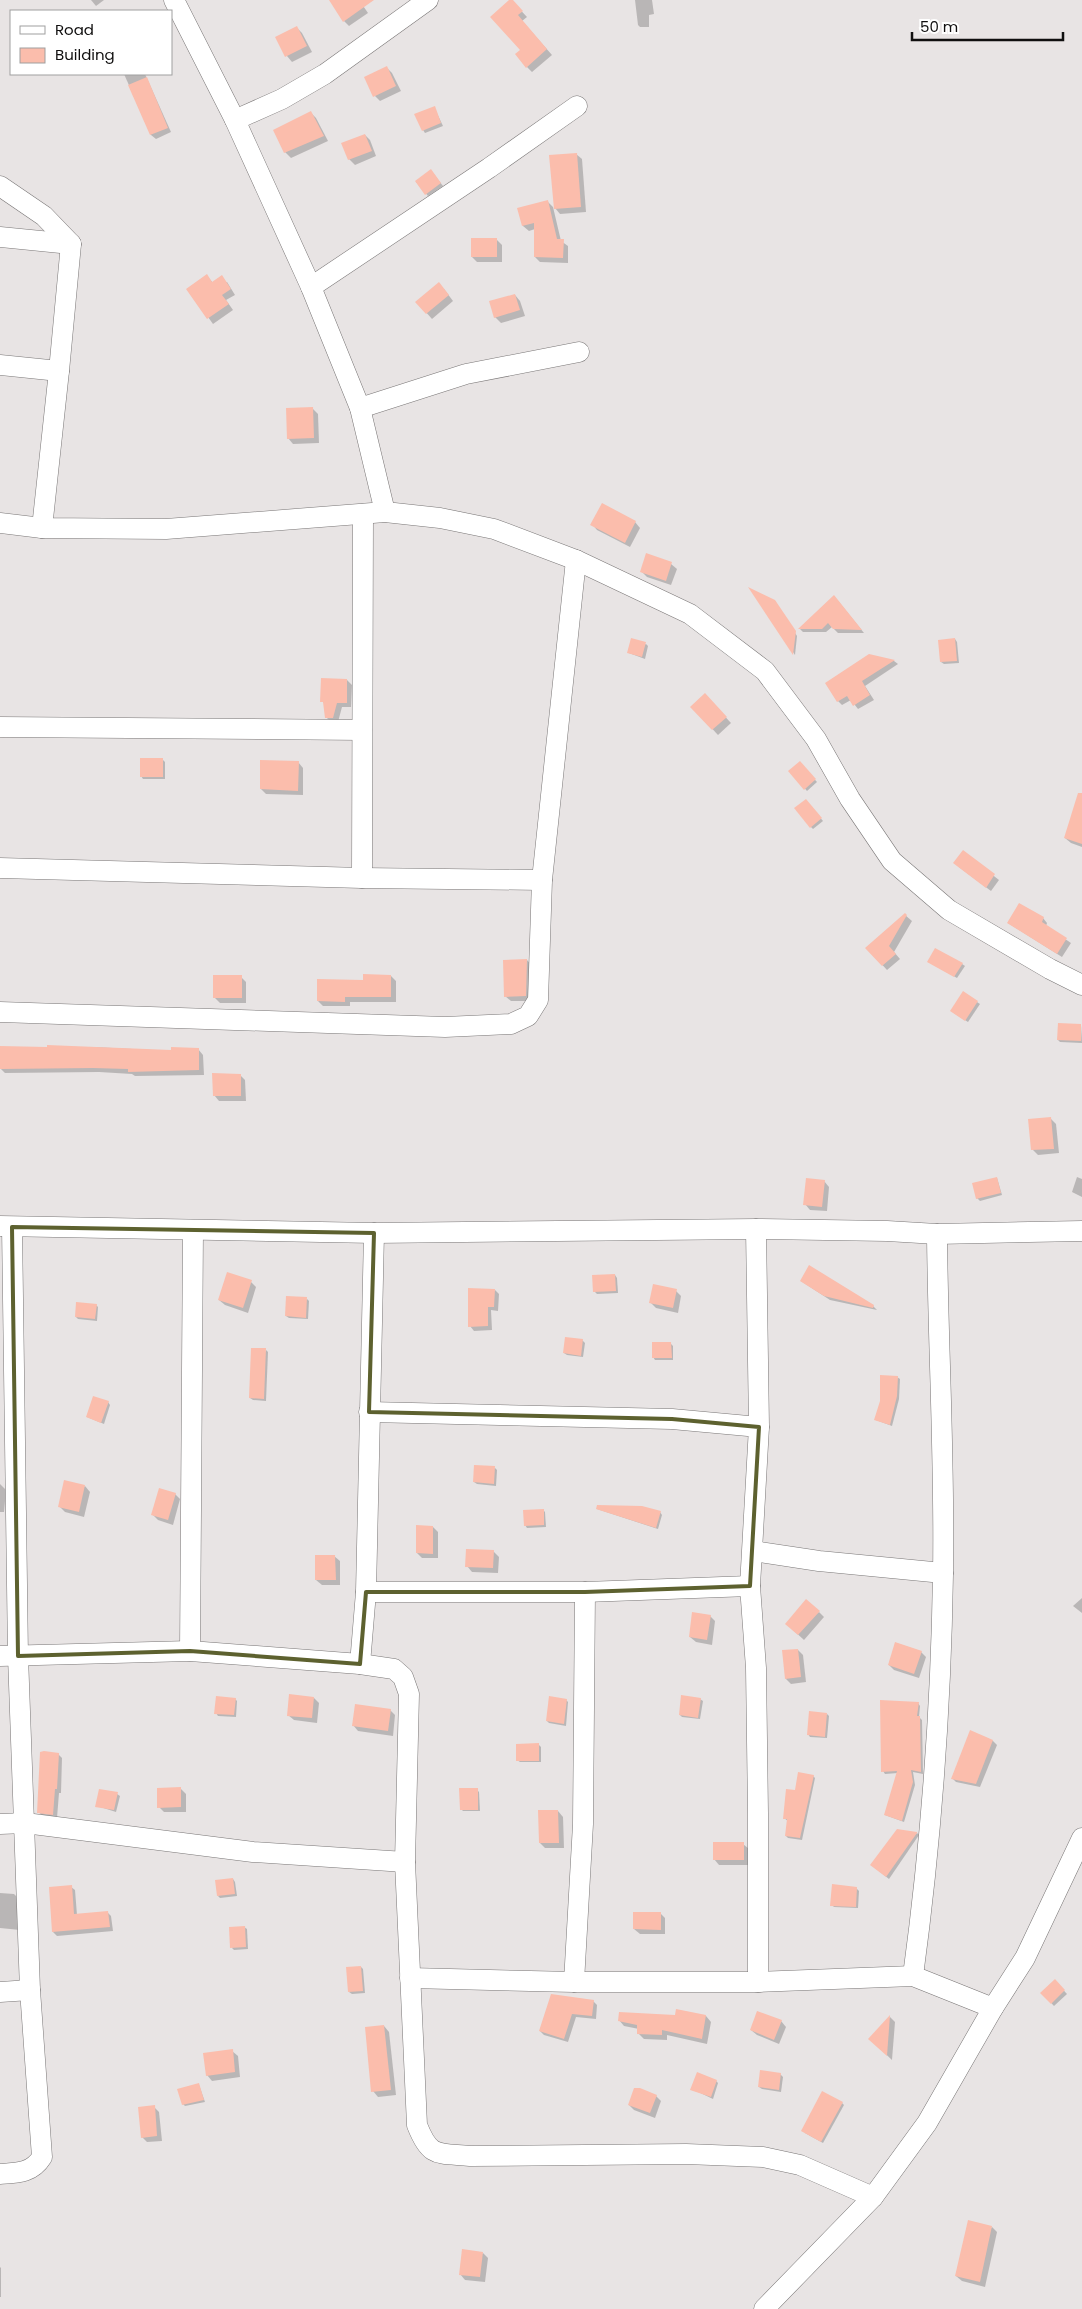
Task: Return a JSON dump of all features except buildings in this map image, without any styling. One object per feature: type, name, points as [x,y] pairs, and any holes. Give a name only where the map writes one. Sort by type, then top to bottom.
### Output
[{"type":"street","points":[[174,0],[235,120],[311,286],[360,408],[385,512]]},
{"type":"street","points":[[235,120],[282,99],[325,74],[428,0]]},
{"type":"street","points":[[311,286],[435,205],[578,106]]},
{"type":"street","points":[[0,186],[44,216],[71,244],[42,528]]},
{"type":"street","points":[[0,237],[71,244]]},
{"type":"street","points":[[360,408],[466,374],[579,352]]},
{"type":"street","points":[[0,365],[59,371]]},
{"type":"street","points":[[0,523],[42,528],[166,529],[385,512],[440,518],[494,529],[576,560],[690,614],[765,671],[816,739],[850,799],[892,861],[950,910],[1050,969],[1082,985]]},
{"type":"street","points":[[362,878],[363,514]]},
{"type":"street","points":[[0,1012],[445,1027],[511,1024],[528,1016],[538,1000],[542,880],[576,560]]},
{"type":"street","points":[[0,727],[362,730]]},
{"type":"street","points":[[0,868],[362,878],[542,880]]},
{"type":"street","points":[[0,2174],[22,2173],[37,2166],[42,2157],[30,1990],[24,1823],[9,1656],[6,1226],[374,1234],[756,1229],[887,1231],[937,1234],[1082,1231]]},
{"type":"street","points":[[756,1229],[758,1427],[750,1586],[756,1677],[758,1982]]},
{"type":"street","points":[[190,1651],[193,1230]]},
{"type":"street","points":[[360,1664],[366,1592],[374,1234]]},
{"type":"street","points":[[913,1976],[935,1778],[943,1574],[942,1399],[937,1234]]},
{"type":"street","points":[[369,1412],[672,1419],[758,1427]]},
{"type":"street","points":[[753,1551],[819,1561],[943,1574]]},
{"type":"street","points":[[366,1592],[585,1592],[750,1586]]},
{"type":"street","points":[[574,1982],[583,1824],[585,1592]]},
{"type":"street","points":[[9,1656],[190,1651],[360,1664],[394,1669],[403,1677],[409,1694],[405,1862],[416,2126],[424,2144],[436,2152],[470,2156],[686,2154],[764,2157],[800,2165],[872,2197]]},
{"type":"street","points":[[0,1824],[24,1823],[253,1852],[405,1862]]},
{"type":"street","points":[[764,2309],[872,2197],[928,2123],[993,2008],[1025,1958],[1082,1838]]},
{"type":"street","points":[[410,1978],[574,1982],[758,1982],[913,1976],[993,2008]]},
{"type":"street","points":[[0,1992],[30,1990]]},
{"type":"highlighted area","points":[[12,1227],[374,1233],[369,1412],[672,1419],[759,1427],[750,1586],[585,1592],[366,1592],[360,1664],[190,1651],[18,1656]]}]
